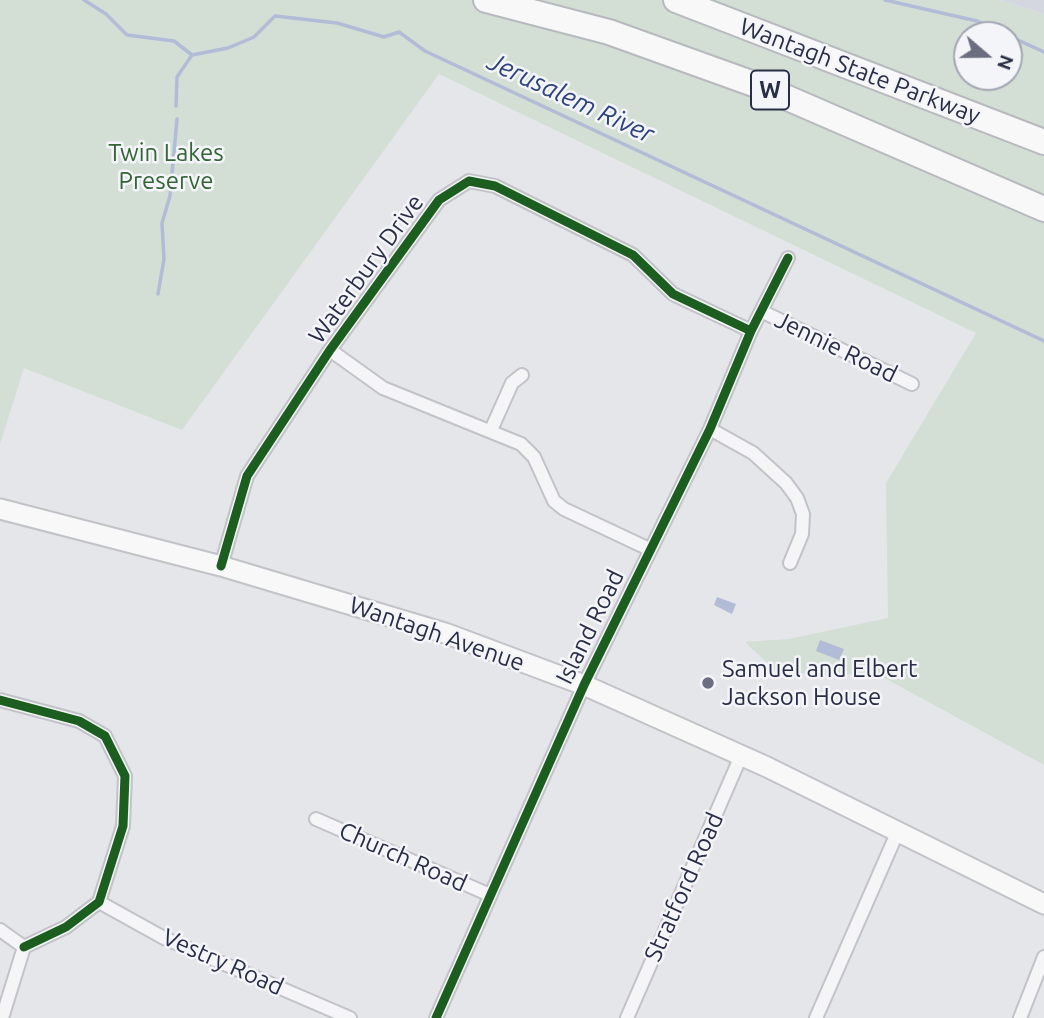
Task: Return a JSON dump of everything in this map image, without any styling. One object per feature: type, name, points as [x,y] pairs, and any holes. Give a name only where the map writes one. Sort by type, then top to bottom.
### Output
[{"type":"highway","name":"Wantagh State Parkway","points":[[486,0],[609,32],[762,87],[1044,209]]},
{"type":"highway","name":"Wantagh State Parkway","points":[[676,0],[1044,142]]},
{"type":"main road","name":"Wantagh Avenue","points":[[0,509],[220,566],[445,633],[584,685],[898,831],[1044,904]]},
{"type":"street","name":"Waterbury Drive","points":[[220,566],[247,476],[330,350],[439,200],[469,181],[495,186],[633,255],[673,294],[751,331]]},
{"type":"street","name":"Island Road","points":[[436,1018],[584,685],[710,429],[751,331],[788,258]]},
{"type":"street","name":"Jennie Road","points":[[761,311],[912,384]]},
{"type":"street","points":[[330,350],[383,388],[491,430],[528,449],[548,491],[564,509],[649,549]]},
{"type":"street","points":[[491,430],[512,383],[522,375]]},
{"type":"street","points":[[710,429],[753,453],[786,483],[797,499],[803,514],[802,534],[790,563]]},
{"type":"street","points":[[0,700],[79,721],[105,736],[125,776],[123,826],[99,902],[66,927],[24,947],[2,1018]]},
{"type":"street","name":"Stratford Road","points":[[627,1018],[741,757]]},
{"type":"street","name":"Church Road","points":[[316,819],[490,895]]},
{"type":"street","points":[[816,1018],[898,831]]},
{"type":"street","name":"Vestry Road","points":[[99,902],[164,937],[350,1018]]},
{"type":"street","points":[[0,930],[24,947]]},
{"type":"street","points":[[1020,1018],[1044,957]]},
{"type":"shaded area","points":[[1000,0],[1044,0],[1044,14]]},
{"type":"green space","name":"Twin Lakes Preserve","points":[[0,0],[1000,0],[1044,14],[1044,765],[879,675],[778,673],[745,642],[789,639],[888,618],[886,483],[976,333],[439,74],[182,430],[24,368],[0,444]]},
{"type":"water","points":[[717,597],[736,604],[732,614],[714,605]]},
{"type":"water","points":[[820,640],[844,649],[839,660],[816,651]]},
{"type":"waterway","name":"Jerusalem River","points":[[84,0],[106,14],[127,35],[174,41],[192,55],[228,48],[254,37],[275,16],[337,23],[384,37],[399,32],[425,51],[1044,341]]},
{"type":"waterway","points":[[885,0],[977,21]]},
{"type":"waterway","points":[[1023,42],[1044,52]]},
{"type":"waterway","points":[[176,106],[177,77],[192,55]]},
{"type":"waterway","points":[[158,294],[164,259],[162,223],[170,196],[177,119]]},
{"type":"cycle path","points":[[221,566],[247,476],[330,350],[439,200],[469,181],[495,186],[633,255],[673,294],[751,331]]},
{"type":"cycle path","points":[[436,1018],[584,685],[710,429],[751,331],[788,258]]},
{"type":"cycle path","points":[[0,700],[79,721],[105,736],[125,776],[123,826],[99,902],[66,927],[24,947]]},
{"type":"place","name":"Samuel and Elbert Jackson House","points":[[708,683]]}]
